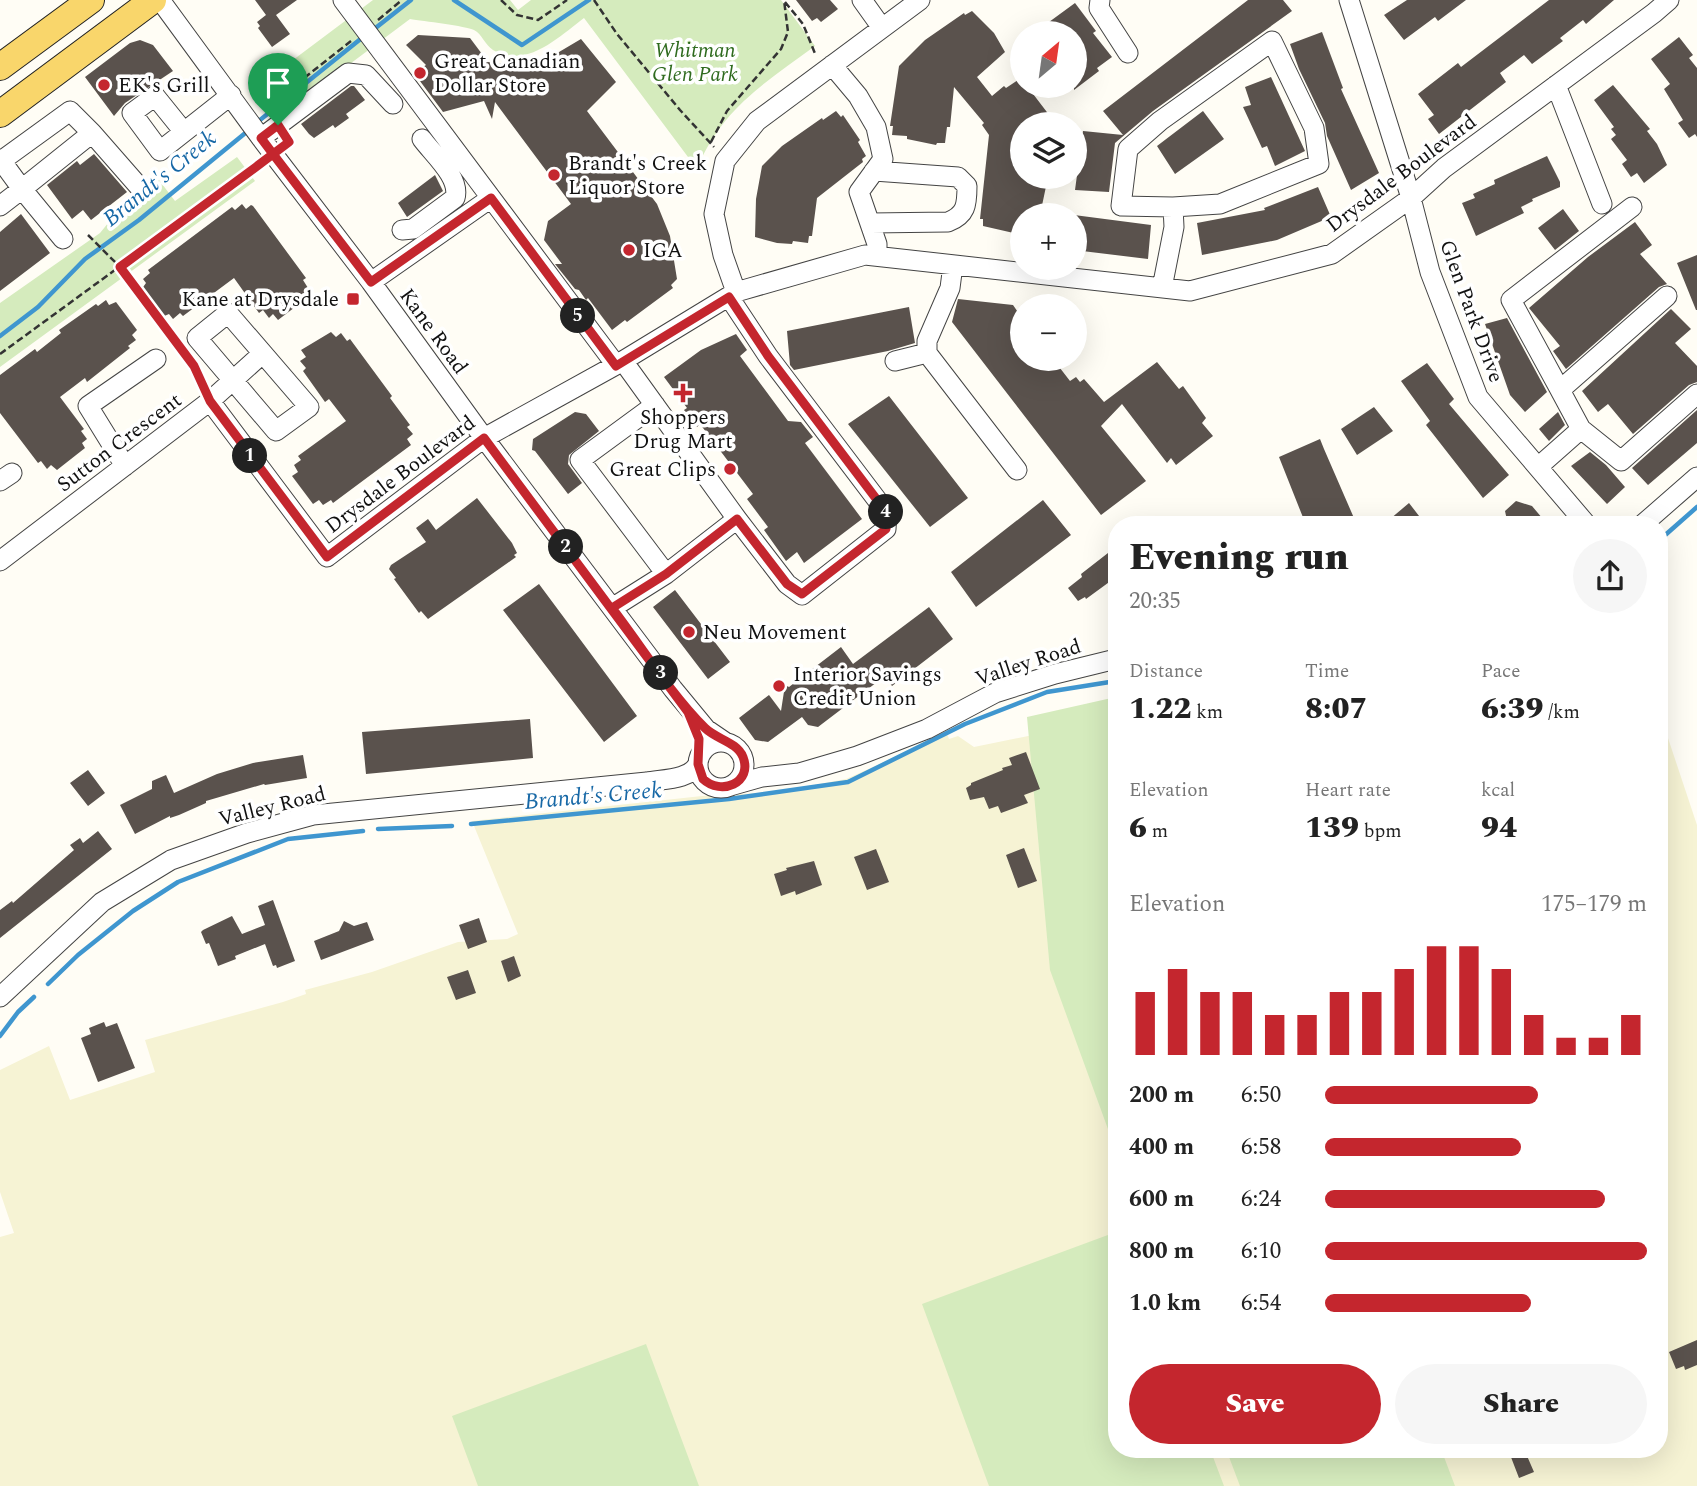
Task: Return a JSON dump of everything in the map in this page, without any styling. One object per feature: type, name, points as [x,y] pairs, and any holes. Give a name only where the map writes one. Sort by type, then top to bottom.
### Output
[{"type":"main road","points":[[0,67],[90,0]]},
{"type":"main road","points":[[0,114],[153,0]]},
{"type":"street","name":"Kane Road","points":[[160,0],[673,689],[706,729],[732,746]]},
{"type":"street","points":[[343,0],[491,198],[654,405],[787,584],[802,594],[886,529],[887,513],[768,356],[732,295],[714,214],[725,161],[757,121],[920,0]]},
{"type":"street","points":[[862,0],[881,28]]},
{"type":"street","points":[[1101,0],[1099,8],[1128,53]]},
{"type":"street","name":"Glen Park Drive","points":[[1349,0],[1411,198],[1430,272],[1478,397],[1579,516]]},
{"type":"street","name":"Drysdale Boulevard","points":[[327,557],[484,438],[619,363],[732,295],[865,255],[1190,291],[1332,254],[1411,198],[1444,168],[1669,0]]},
{"type":"street","points":[[1272,41],[1314,128],[1319,164],[1220,204],[1173,207],[1121,206],[1128,149],[1160,121],[1272,41]]},
{"type":"street","points":[[827,69],[858,96],[876,127],[878,165],[859,192],[877,244],[877,256]]},
{"type":"street","points":[[267,146],[278,125],[348,73],[366,75],[393,104]]},
{"type":"street","points":[[1556,85],[1602,204]]},
{"type":"street","points":[[184,132],[231,95]]},
{"type":"street","points":[[63,239],[1,160],[70,111],[141,189]]},
{"type":"street","points":[[0,206],[92,133]]},
{"type":"street","points":[[402,230],[413,229],[455,198],[455,183],[422,139]]},
{"type":"street","points":[[871,223],[948,222],[959,218],[967,205],[968,187],[958,177],[878,165]]},
{"type":"street","points":[[371,282],[491,198]]},
{"type":"street","points":[[1162,288],[1174,227],[1173,207]]},
{"type":"street","points":[[1632,207],[1511,300],[1581,429],[1621,461],[1697,394]]},
{"type":"street","points":[[953,265],[950,288],[927,341],[927,353],[1017,470]]},
{"type":"street","points":[[1560,390],[1667,296]]},
{"type":"street","points":[[228,313],[309,407],[276,431],[231,380],[197,338],[228,313]]},
{"type":"street","points":[[895,361],[927,353]]},
{"type":"street","points":[[210,401],[262,354]]},
{"type":"street","points":[[125,466],[88,406],[156,359]]},
{"type":"street","name":"Sutton Crescent","points":[[0,561],[210,401],[327,557]]},
{"type":"street","points":[[654,405],[580,460],[666,574]]},
{"type":"street","points":[[1538,467],[1581,429]]},
{"type":"street","points":[[1652,516],[1697,477]]},
{"type":"street","points":[[612,608],[666,574],[737,519]]},
{"type":"street","name":"Valley Road","points":[[647,782],[681,782],[723,787],[762,777],[799,773],[857,756],[927,729],[995,694],[1055,674],[1108,661]]},
{"type":"street","name":"Kane Road","points":[[673,689],[692,719],[699,739],[699,761]]},
{"type":"street","name":"Valley Road","points":[[0,997],[103,902],[171,860],[247,833],[313,815],[647,782],[688,775],[695,770],[706,747],[712,743],[732,746],[755,764],[799,773]]},
{"type":"street","points":[[699,761],[703,779],[723,787],[736,782],[744,770],[743,756],[732,746]]},
{"type":"path","points":[[278,125],[265,108],[402,0]]},
{"type":"path","points":[[501,0],[517,15],[538,20],[567,0]]},
{"type":"path","points":[[594,0],[625,43],[725,161]]},
{"type":"path","points":[[711,142],[727,111],[782,49],[788,32],[784,0]]},
{"type":"path","points":[[784,0],[803,24],[827,69]]},
{"type":"path","points":[[0,354],[120,267],[267,146]]},
{"type":"path","points":[[88,235],[120,267],[194,366],[210,401]]},
{"type":"shaded area","points":[[1108,720],[1108,1458],[1668,1458],[1668,738],[1697,825],[1697,1486],[0,1486],[0,1237],[14,1233],[0,1192],[0,1070],[49,1046],[70,1100],[155,1072],[145,1040],[283,1002],[306,994],[305,990],[372,972],[458,942],[507,939],[518,934],[472,821],[702,796],[776,792],[846,779],[947,734],[949,739],[958,736],[974,747]]},
{"type":"green space","name":"Whitman Glen Park","points":[[373,0],[510,0],[518,10],[531,0],[781,0],[815,46],[762,85],[732,113],[707,148],[697,169],[584,18],[542,48],[518,56],[493,50],[474,30],[410,19],[279,117],[257,87]]},
{"type":"green space","points":[[237,157],[255,181],[0,367],[0,303],[100,233],[122,206],[159,180],[175,201]]},
{"type":"green space","points":[[1108,699],[1108,1129],[1050,970],[1027,717]]},
{"type":"green space","points":[[1108,1235],[1108,1458],[1213,1458],[1224,1486],[989,1486],[922,1304]]},
{"type":"green space","points":[[646,1344],[699,1486],[478,1486],[452,1416]]},
{"type":"green space","points":[[1229,1458],[1444,1458],[1455,1486],[1240,1486]]},
{"type":"building","points":[[255,0],[297,0],[276,15],[290,34],[272,47],[258,28],[260,26],[257,22],[266,15]]},
{"type":"building","points":[[796,0],[830,0],[838,9],[821,22],[817,18],[812,21]]},
{"type":"building","points":[[1248,0],[1283,0],[1292,11],[1153,111],[1115,143],[1109,192],[1075,190],[1087,189],[1087,131],[1123,135],[1103,111]]},
{"type":"building","points":[[1407,0],[1466,0],[1438,21],[1435,17],[1404,40],[1384,15]]},
{"type":"building","points":[[1549,0],[1614,0],[1586,24],[1583,20],[1560,38],[1563,41],[1532,64],[1524,55],[1500,73],[1506,82],[1439,134],[1428,119],[1434,115],[1418,94],[1458,63],[1461,67]]},
{"type":"building","points":[[1075,3],[1096,31],[1093,33],[1112,57],[1097,68],[1099,71],[1087,80],[1087,21],[1050,21]]},
{"type":"building","points":[[972,11],[994,33],[1005,52],[977,77],[992,96],[1004,86],[1006,88],[1010,85],[1010,98],[1036,98],[1047,112],[1010,112],[1010,189],[1045,189],[1043,203],[1010,203],[1010,232],[983,226],[983,219],[980,219],[989,135],[982,125],[984,123],[954,87],[950,127],[947,127],[945,143],[936,145],[907,139],[907,136],[892,135],[893,126],[890,126],[899,66],[925,40],[964,13],[965,15]]},
{"type":"building","points":[[1322,32],[1343,88],[1341,89],[1379,173],[1351,190],[1290,44]]},
{"type":"building","points":[[418,35],[470,38],[488,62],[532,68],[581,39],[616,82],[587,111],[657,204],[670,236],[677,279],[671,285],[673,288],[612,330],[588,298],[586,300],[579,290],[575,289],[555,264],[562,264],[544,240],[548,221],[571,204],[495,102],[492,119],[484,101],[443,112],[414,73],[426,65],[406,45]]},
{"type":"building","points":[[1679,37],[1693,55],[1689,58],[1697,68],[1697,137],[1695,134],[1689,138],[1678,123],[1683,120],[1664,89],[1670,84],[1651,59]]},
{"type":"building","points":[[140,40],[153,45],[173,71],[125,103],[114,116],[85,77],[130,43]]},
{"type":"building","points":[[1271,77],[1305,151],[1275,166],[1267,146],[1262,148],[1243,107],[1251,105],[1245,87]]},
{"type":"building","points":[[1613,85],[1650,129],[1647,131],[1667,165],[1644,183],[1637,173],[1631,177],[1622,164],[1627,160],[1611,139],[1616,135],[1611,129],[1614,127],[1594,100]]},
{"type":"building","points":[[354,86],[365,100],[346,114],[349,118],[314,138],[301,124]]},
{"type":"building","points":[[836,111],[841,117],[843,115],[860,140],[858,142],[866,156],[862,159],[863,162],[817,198],[812,236],[809,236],[808,243],[777,243],[755,237],[756,199],[762,166],[782,146]]},
{"type":"building","points":[[1203,111],[1224,139],[1175,174],[1157,146]]},
{"type":"building","points":[[94,154],[127,192],[91,220],[83,210],[72,219],[47,185],[77,161],[80,165]]},
{"type":"building","points":[[1547,156],[1560,187],[1532,199],[1533,201],[1521,207],[1524,213],[1476,236],[1462,203],[1475,198],[1473,194],[1495,184],[1494,180]]},
{"type":"building","points":[[435,175],[443,191],[407,217],[398,203]]},
{"type":"building","points":[[1318,187],[1331,217],[1277,240],[1202,255],[1197,223],[1265,210],[1264,208]]},
{"type":"building","points":[[242,204],[246,209],[253,206],[306,278],[303,280],[308,288],[304,291],[307,298],[278,320],[273,314],[269,318],[263,310],[259,313],[234,278],[183,316],[180,313],[173,319],[169,314],[162,317],[141,290],[146,283],[143,279],[150,273],[148,270],[232,207],[235,210]]},
{"type":"building","points":[[1563,209],[1579,231],[1555,250],[1538,228]]},
{"type":"building","points":[[21,214],[50,253],[0,291],[0,232]]},
{"type":"building","points":[[1087,217],[1151,225],[1148,259],[1087,252]]},
{"type":"building","points":[[1635,222],[1652,245],[1640,254],[1667,284],[1659,287],[1566,369],[1553,351],[1560,346],[1529,308],[1588,257]]},
{"type":"building","points":[[1697,255],[1697,310],[1696,310],[1677,263]]},
{"type":"building","points":[[958,299],[1010,305],[1010,371],[1062,371],[1070,381],[1076,377],[1080,382],[1084,379],[1104,402],[1157,362],[1179,389],[1183,386],[1206,418],[1202,423],[1213,436],[1176,465],[1171,458],[1167,463],[1122,404],[1101,426],[1146,481],[1101,515],[952,322]]},
{"type":"building","points":[[106,300],[109,305],[116,302],[137,330],[132,335],[136,340],[128,346],[130,348],[87,382],[85,378],[60,397],[84,429],[81,431],[87,439],[82,443],[85,448],[57,470],[51,465],[47,469],[41,461],[38,463],[0,413],[0,375],[35,349],[37,352],[61,333],[59,330]]},
{"type":"building","points":[[909,307],[915,343],[794,370],[790,365],[787,331]]},
{"type":"building","points":[[1671,309],[1691,329],[1675,343],[1697,366],[1697,382],[1689,385],[1633,434],[1608,404],[1598,412],[1582,391]]},
{"type":"building","points":[[1507,318],[1547,392],[1525,412],[1510,395],[1485,324]]},
{"type":"building","points":[[331,332],[336,337],[341,333],[347,341],[350,339],[392,396],[390,398],[410,425],[407,427],[413,434],[407,439],[411,445],[333,503],[331,500],[323,505],[319,500],[313,504],[292,476],[298,472],[294,465],[301,460],[298,456],[346,421],[329,399],[325,402],[303,371],[306,368],[300,361],[306,357],[301,350]]},
{"type":"building","points":[[736,334],[747,350],[740,356],[788,421],[801,422],[813,437],[805,443],[862,519],[804,563],[797,552],[786,561],[764,530],[768,527],[747,499],[753,494],[700,424],[697,427],[684,410],[687,408],[664,377],[701,350]]},
{"type":"building","points":[[1427,363],[1454,399],[1449,404],[1509,475],[1483,498],[1426,425],[1430,421],[1401,381]]},
{"type":"building","points":[[889,396],[968,498],[930,527],[848,424]]},
{"type":"building","points":[[1374,407],[1393,431],[1357,455],[1341,429]]},
{"type":"building","points":[[1697,410],[1697,443],[1648,485],[1632,468]]},
{"type":"building","points":[[575,412],[586,414],[599,431],[569,455],[568,464],[582,483],[568,494],[532,450],[533,439]]},
{"type":"building","points":[[1558,412],[1565,425],[1549,441],[1539,429]]},
{"type":"building","points":[[1320,439],[1353,516],[1302,516],[1279,457]]},
{"type":"building","points":[[1590,452],[1606,465],[1625,487],[1607,504],[1571,466]]},
{"type":"building","points":[[477,498],[512,543],[516,557],[428,619],[421,611],[419,613],[389,569],[426,542],[416,528],[428,519],[436,530]]},
{"type":"building","points":[[1043,500],[1071,535],[976,607],[951,572]]},
{"type":"building","points":[[1516,501],[1532,506],[1540,516],[1506,516],[1505,511]]},
{"type":"building","points":[[1409,503],[1419,516],[1394,516]]},
{"type":"building","points":[[1108,553],[1108,583],[1086,599],[1085,597],[1078,601],[1068,588],[1082,577],[1081,574]]},
{"type":"building","points":[[539,584],[637,716],[604,742],[503,610]]},
{"type":"building","points":[[675,590],[730,662],[708,679],[653,607]]},
{"type":"building","points":[[929,607],[953,639],[892,686],[885,676],[818,727],[808,725],[802,717],[768,742],[755,740],[739,718],[769,695],[781,711],[785,685],[789,687],[841,647],[853,664]]},
{"type":"building","points":[[530,719],[533,758],[366,774],[362,732]]},
{"type":"building","points":[[1026,752],[1040,789],[1024,795],[1028,803],[1001,813],[998,806],[989,809],[984,797],[970,800],[966,788],[971,783],[1012,765],[1009,758]]},
{"type":"building","points":[[303,755],[307,778],[264,784],[206,801],[135,834],[120,805],[152,789],[152,781],[166,775],[174,793],[217,774],[253,763]]},
{"type":"building","points":[[88,770],[105,793],[88,806],[70,783]]},
{"type":"building","points":[[98,831],[112,849],[0,938],[0,910],[12,901],[13,903],[74,850],[70,845],[80,838],[83,843]]},
{"type":"building","points":[[1024,848],[1037,881],[1018,888],[1006,855]]},
{"type":"building","points":[[876,849],[889,882],[867,890],[854,857]]},
{"type":"building","points":[[814,861],[822,885],[796,895],[795,891],[781,896],[774,874]]},
{"type":"building","points":[[273,900],[295,961],[277,968],[276,965],[273,966],[265,944],[218,966],[209,943],[206,944],[201,932],[232,916],[242,934],[265,925],[258,906]]},
{"type":"building","points":[[479,918],[487,942],[468,949],[459,925]]},
{"type":"building","points":[[344,921],[354,926],[367,922],[374,940],[321,960],[314,941],[339,931]]},
{"type":"building","points":[[514,956],[521,976],[508,982],[501,961]]},
{"type":"building","points":[[468,970],[476,993],[456,1000],[447,977]]},
{"type":"building","points":[[104,1022],[106,1027],[117,1023],[135,1068],[98,1082],[81,1038],[91,1034],[89,1028]]},
{"type":"building","points":[[1697,1340],[1697,1365],[1685,1370],[1684,1366],[1676,1369],[1669,1352]]},
{"type":"building","points":[[1511,1458],[1528,1458],[1534,1472],[1519,1478]]},
{"type":"waterway","name":"Brandt's Creek","points":[[373,30],[411,0]]},
{"type":"waterway","name":"Brandt's Creek","points":[[454,0],[522,45],[589,0]]},
{"type":"waterway","name":"Brandt's Creek","points":[[255,124],[363,37]]},
{"type":"waterway","name":"Brandt's Creek","points":[[0,336],[38,307],[85,259],[139,220],[249,130]]},
{"type":"waterway","name":"Brandt's Creek","points":[[1668,533],[1697,507]]},
{"type":"waterway","name":"Brandt's Creek","points":[[471,824],[729,799],[848,782],[965,724],[1047,692],[1108,682]]},
{"type":"waterway","name":"Brandt's Creek","points":[[378,829],[452,826]]},
{"type":"waterway","name":"Brandt's Creek","points":[[48,984],[78,955],[133,911],[178,882],[288,839],[363,831]]},
{"type":"waterway","name":"Brandt's Creek","points":[[0,1036],[18,1012],[34,997]]},
{"type":"place","name":"Great Canadian Dollar Store","points":[[420,73]]},
{"type":"place","name":"EK's Grill","points":[[104,85]]},
{"type":"place","name":"Brandt's Creek Liquor Store","points":[[554,175]]},
{"type":"place","name":"IGA","points":[[629,250]]},
{"type":"place","name":"Kane at Drysdale","points":[[353,299]]},
{"type":"place","name":"Shoppers Drug Mart","points":[[683,393]]},
{"type":"place","name":"Great Clips","points":[[730,469]]},
{"type":"place","name":"Neu Movement","points":[[689,632]]},
{"type":"place","name":"Interior Savings Credit Union","points":[[779,686]]},
{"type":"route","points":[[278,125],[261,138],[273,154],[371,282],[491,198],[616,366],[729,297],[768,356],[887,513],[886,529],[802,594],[787,584],[737,519],[666,574],[612,608],[691,713],[706,729],[739,750],[743,756],[744,770],[736,782],[723,788],[703,779],[698,764],[699,739],[688,712],[484,438],[327,557],[210,401],[194,366],[120,267],[256,167],[273,154],[289,142],[278,125]]}]
